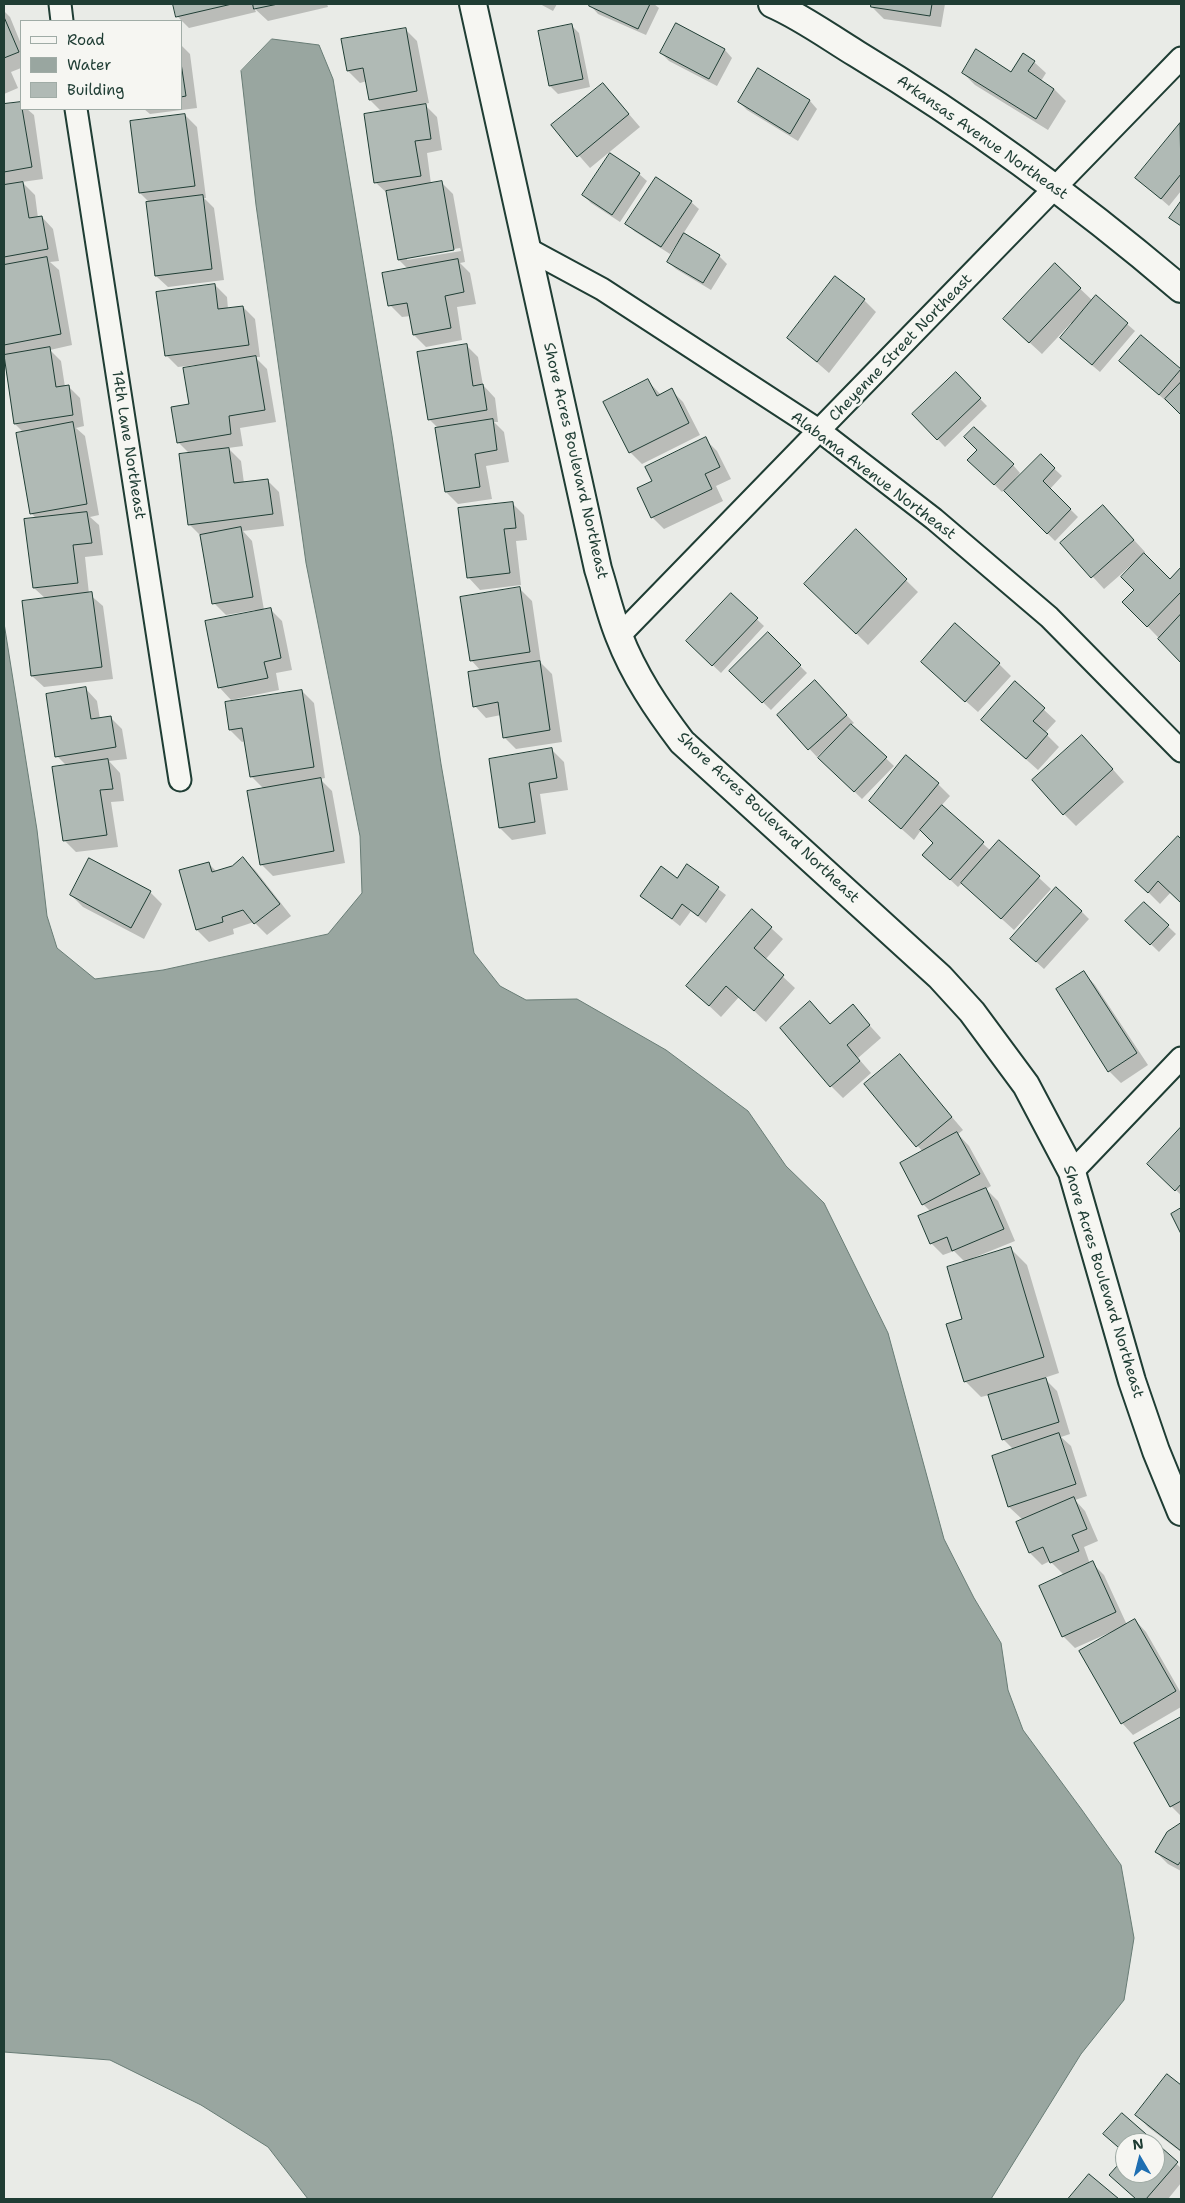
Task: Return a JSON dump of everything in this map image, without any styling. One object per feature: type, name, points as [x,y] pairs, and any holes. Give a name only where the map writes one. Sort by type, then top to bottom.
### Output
[{"type":"street","points":[[60,4],[62,20]]},
{"type":"street","name":"Shore Acres Boulevard Northeast","points":[[474,4],[598,569],[619,636],[637,674],[657,709],[682,742],[940,977],[972,1012],[1026,1085],[1072,1172],[1132,1381],[1156,1451],[1181,1512]]},
{"type":"street","name":"Arkansas Avenue Northeast","points":[[772,4],[894,76],[1055,189],[1126,242],[1181,289]]},
{"type":"street","name":"Cheyenne Street Northeast","points":[[619,636],[1181,58]]},
{"type":"street","name":"14th Lane Northeast","points":[[76,110],[180,780]]},
{"type":"street","name":"Alabama Avenue Northeast","points":[[528,249],[602,289],[820,431],[934,520],[1049,617],[1181,751]]},
{"type":"street","points":[[1072,1172],[1181,1058]]},
{"type":"water","points":[[272,39],[319,45],[333,79],[392,436],[441,764],[474,953],[500,986],[526,1000],[577,999],[666,1050],[748,1111],[786,1166],[824,1203],[888,1333],[944,1539],[974,1598],[1001,1643],[1008,1690],[1023,1730],[1121,1865],[1134,1938],[1124,2000],[1081,2054],[991,2199],[308,2199],[268,2147],[201,2105],[110,2060],[4,2052],[4,623],[37,830],[47,916],[57,948],[95,979],[163,970],[328,934],[362,893],[360,836],[306,563],[256,205],[241,71]]},
{"type":"building","points":[[173,4],[232,4],[176,17]]},
{"type":"building","points":[[253,4],[278,4],[254,9]]},
{"type":"building","points":[[590,4],[650,4],[638,29],[589,6]]},
{"type":"building","points":[[871,4],[932,4],[930,16],[871,7]]},
{"type":"building","points":[[4,17],[19,52],[4,58]]},
{"type":"building","points":[[676,23],[725,49],[709,79],[660,53]]},
{"type":"building","points":[[572,24],[583,79],[549,86],[538,31]]},
{"type":"building","points":[[406,28],[417,91],[369,100],[363,68],[347,71],[341,39]]},
{"type":"building","points":[[976,49],[1011,72],[1023,53],[1035,61],[1028,71],[1054,89],[1036,119],[962,73]]},
{"type":"building","points":[[758,68],[810,100],[790,134],[738,102]]},
{"type":"building","points":[[182,70],[186,96],[182,97]]},
{"type":"building","points":[[603,83],[629,114],[577,157],[551,125]]},
{"type":"building","points":[[20,102],[32,167],[4,172],[4,104]]},
{"type":"building","points":[[426,104],[431,139],[415,141],[421,176],[374,183],[364,114]]},
{"type":"building","points":[[185,114],[195,186],[139,193],[130,121]]},
{"type":"building","points":[[1180,123],[1181,174],[1161,199],[1135,178]]},
{"type":"building","points":[[610,153],[640,173],[612,215],[582,195]]},
{"type":"building","points":[[656,177],[692,201],[661,247],[625,224]]},
{"type":"building","points":[[442,181],[454,250],[398,260],[386,191]]},
{"type":"building","points":[[23,182],[29,218],[42,216],[48,249],[4,257],[4,185]]},
{"type":"building","points":[[203,195],[212,269],[155,276],[146,202]]},
{"type":"building","points":[[1181,201],[1181,226],[1169,218]]},
{"type":"building","points":[[684,233],[720,255],[703,283],[667,262]]},
{"type":"building","points":[[47,257],[61,334],[4,345],[4,265]]},
{"type":"building","points":[[458,259],[464,292],[445,296],[451,328],[413,335],[407,303],[388,306],[382,273]]},
{"type":"building","points":[[1055,263],[1081,288],[1029,343],[1003,319]]},
{"type":"building","points":[[835,276],[865,299],[817,362],[787,338]]},
{"type":"building","points":[[215,284],[218,309],[243,306],[249,345],[165,356],[156,292]]},
{"type":"building","points":[[1096,295],[1128,323],[1092,365],[1060,338]]},
{"type":"building","points":[[1141,335],[1181,369],[1159,395],[1119,361]]},
{"type":"building","points":[[467,344],[473,386],[483,384],[487,410],[428,420],[417,352]]},
{"type":"building","points":[[50,347],[56,387],[69,385],[73,415],[14,424],[4,355]]},
{"type":"building","points":[[256,356],[265,410],[229,416],[231,434],[177,443],[171,407],[189,404],[183,368]]},
{"type":"building","points":[[956,372],[981,398],[937,440],[912,414]]},
{"type":"building","points":[[648,379],[657,396],[672,388],[689,423],[629,453],[603,402]]},
{"type":"building","points":[[1181,382],[1181,415],[1165,399]]},
{"type":"building","points":[[493,419],[497,450],[475,454],[480,487],[445,492],[435,428]]},
{"type":"building","points":[[73,422],[87,504],[30,514],[16,433]]},
{"type":"building","points":[[974,427],[1014,464],[994,485],[967,460],[977,450],[964,437]]},
{"type":"building","points":[[706,437],[720,467],[705,474],[712,489],[651,518],[637,488],[652,481],[645,467]]},
{"type":"building","points":[[229,448],[234,483],[268,479],[273,514],[188,525],[179,454]]},
{"type":"building","points":[[1041,454],[1055,468],[1043,481],[1071,509],[1047,534],[1004,491]]},
{"type":"building","points":[[513,502],[516,528],[504,529],[510,573],[467,578],[458,508]]},
{"type":"building","points":[[1103,505],[1134,540],[1091,578],[1060,543]]},
{"type":"building","points":[[87,512],[92,543],[73,545],[78,583],[33,588],[24,519]]},
{"type":"building","points":[[241,527],[253,597],[212,604],[200,535]]},
{"type":"building","points":[[856,529],[907,579],[856,634],[804,584]]},
{"type":"building","points":[[1144,553],[1170,579],[1181,567],[1181,592],[1147,627],[1122,602],[1134,590],[1121,577]]},
{"type":"building","points":[[520,587],[530,652],[470,661],[460,597]]},
{"type":"building","points":[[92,592],[102,667],[31,676],[22,601]]},
{"type":"building","points":[[731,593],[758,618],[712,666],[686,641]]},
{"type":"building","points":[[271,608],[281,658],[264,662],[268,678],[218,688],[205,621]]},
{"type":"building","points":[[1181,614],[1181,663],[1158,639]]},
{"type":"building","points":[[955,623],[1000,663],[965,702],[921,662]]},
{"type":"building","points":[[768,632],[801,665],[762,703],[729,671]]},
{"type":"building","points":[[540,661],[550,730],[503,738],[498,702],[473,707],[468,672]]},
{"type":"building","points":[[815,680],[847,715],[808,750],[777,715]]},
{"type":"building","points":[[1015,681],[1045,708],[1033,721],[1048,734],[1026,759],[981,720]]},
{"type":"building","points":[[86,687],[91,719],[111,716],[116,747],[55,757],[46,694]]},
{"type":"building","points":[[302,690],[314,767],[250,777],[242,728],[229,730],[225,702]]},
{"type":"building","points":[[851,724],[887,757],[854,792],[818,758]]},
{"type":"building","points":[[1082,735],[1113,769],[1063,815],[1032,780]]},
{"type":"building","points":[[552,748],[557,778],[529,783],[535,822],[499,828],[489,759]]},
{"type":"building","points":[[906,755],[939,783],[901,829],[869,801]]},
{"type":"building","points":[[108,759],[113,789],[100,790],[107,835],[63,841],[52,767]]},
{"type":"building","points":[[321,778],[334,851],[260,865],[247,791]]},
{"type":"building","points":[[942,805],[984,842],[950,880],[922,855],[933,843],[920,830]]},
{"type":"building","points":[[1178,836],[1181,839],[1181,903],[1158,881],[1148,893],[1135,881]]},
{"type":"building","points":[[999,840],[1040,876],[1001,919],[961,883]]},
{"type":"building","points":[[243,857],[280,904],[254,924],[243,910],[222,917],[223,922],[196,930],[179,870],[209,862],[212,872],[232,866]]},
{"type":"building","points":[[89,858],[151,891],[131,928],[70,895]]},
{"type":"building","points":[[687,864],[719,887],[698,916],[682,904],[672,919],[640,896],[661,866],[677,878]]},
{"type":"building","points":[[1056,887],[1082,911],[1036,962],[1010,939]]},
{"type":"building","points":[[1144,902],[1169,925],[1150,945],[1125,921]]},
{"type":"building","points":[[752,909],[772,927],[754,948],[784,975],[754,1011],[726,986],[709,1006],[686,986]]},
{"type":"building","points":[[1084,971],[1137,1053],[1108,1072],[1056,989]]},
{"type":"building","points":[[810,1001],[830,1024],[853,1004],[870,1025],[847,1045],[860,1061],[830,1087],[780,1028]]},
{"type":"building","points":[[900,1054],[952,1117],[916,1147],[864,1084]]},
{"type":"building","points":[[1181,1127],[1181,1184],[1175,1191],[1147,1164]]},
{"type":"building","points":[[957,1132],[980,1174],[922,1205],[900,1163]]},
{"type":"building","points":[[986,1188],[1004,1229],[952,1251],[947,1237],[930,1244],[918,1216]]},
{"type":"building","points":[[1181,1208],[1181,1234],[1171,1214]]},
{"type":"building","points":[[1011,1247],[1044,1357],[964,1382],[946,1324],[962,1319],[947,1267]]},
{"type":"building","points":[[1046,1378],[1059,1422],[1002,1440],[988,1395]]},
{"type":"building","points":[[1059,1433],[1076,1484],[1008,1507],[992,1456]]},
{"type":"building","points":[[1074,1497],[1087,1529],[1072,1535],[1079,1551],[1050,1563],[1043,1547],[1029,1553],[1016,1522]]},
{"type":"building","points":[[1093,1561],[1116,1612],[1062,1637],[1039,1586]]},
{"type":"building","points":[[1135,1619],[1176,1691],[1121,1724],[1079,1651]]},
{"type":"building","points":[[1181,1717],[1181,1801],[1170,1807],[1134,1743]]},
{"type":"building","points":[[1181,1823],[1181,1861],[1178,1865],[1155,1852],[1167,1832]]},
{"type":"building","points":[[1167,2074],[1181,2085],[1181,2151],[1165,2138],[1165,2133],[1158,2133],[1135,2115]]},
{"type":"building","points":[[1122,2113],[1145,2133],[1115,2133],[1115,2144],[1103,2134]]},
{"type":"building","points":[[1165,2151],[1178,2162],[1165,2177]]},
{"type":"building","points":[[1115,2168],[1115,2180],[1109,2175]]},
{"type":"building","points":[[1089,2174],[1119,2199],[1068,2199]]},
{"type":"building","points":[[1118,2183],[1160,2183],[1146,2199],[1136,2199]]}]
